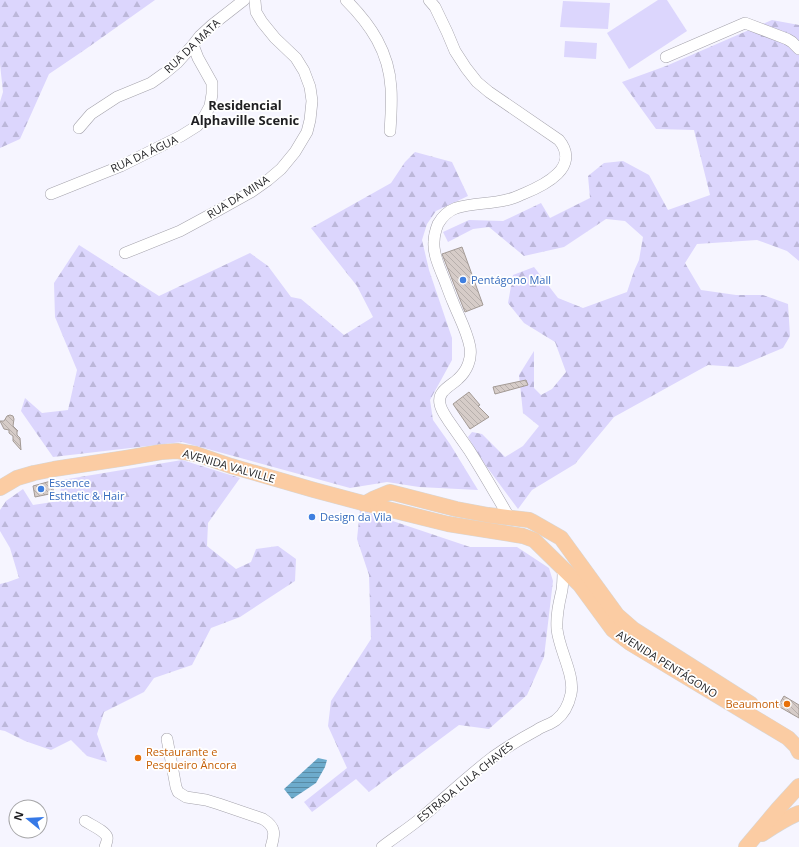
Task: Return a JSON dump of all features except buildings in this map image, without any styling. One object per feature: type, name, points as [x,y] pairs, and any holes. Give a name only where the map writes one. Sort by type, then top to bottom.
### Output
[{"type":"main road","name":"AVENIDA VALVILLE","points":[[0,488],[17,478],[34,473],[161,452],[177,451],[196,454],[256,474],[364,504],[448,524],[528,538]]},
{"type":"main road","points":[[364,504],[373,498],[390,492],[462,510],[510,517],[536,524],[544,530],[543,536],[539,540],[528,538],[522,531],[525,523],[536,524]]},
{"type":"main road","points":[[412,515],[411,508],[416,502],[427,502]]},
{"type":"main road","name":"AVENIDA PENTÁGONO","points":[[536,524],[561,538],[617,615],[624,622],[799,734]]},
{"type":"main road","name":"AVENIDA PENTÁGONO","points":[[528,538],[580,585],[613,630],[630,643],[788,738],[796,746],[799,752]]},
{"type":"main road","points":[[747,846],[799,786]]},
{"type":"main road","points":[[747,846],[774,826],[790,816],[799,813]]},
{"type":"street","name":"RUA DA MATA","points":[[79,128],[91,114],[117,98],[151,83],[165,73],[212,25],[252,0]]},
{"type":"street","name":"RUA DA MINA","points":[[124,253],[180,231],[251,192],[281,169],[295,152],[307,132],[312,101],[310,87],[304,71],[296,58],[275,38],[262,22],[256,12],[252,0]]},
{"type":"street","points":[[346,0],[357,11],[375,35],[383,51],[389,70],[391,88],[390,131]]},
{"type":"street","points":[[429,0],[435,8],[455,51],[477,82],[489,92],[559,140],[564,146],[566,153],[563,168],[558,174],[551,180],[531,191],[508,200],[468,205],[454,209],[446,214],[438,225],[434,242],[438,264],[452,300],[467,332],[470,348],[470,360],[467,368],[458,380],[442,393],[440,397],[440,406],[510,517]]},
{"type":"street","points":[[666,57],[745,23],[787,39],[799,49]]},
{"type":"street","name":"RUA DA ÁGUA","points":[[51,194],[120,166],[182,136],[197,126],[210,106],[212,83],[198,58],[193,45]]},
{"type":"street","name":"ESTRADA LULA CHAVES","points":[[382,847],[421,818],[466,778],[494,757],[514,743],[556,720],[563,712],[568,703],[572,684],[557,631],[563,569]]},
{"type":"street","points":[[562,588],[569,584],[580,585]]},
{"type":"street","points":[[167,739],[178,792],[186,797],[206,800],[263,819],[269,823],[274,832],[271,847]]},
{"type":"street","points":[[85,821],[106,835],[107,839],[105,847]]},
{"type":"green space","points":[[0,0],[155,0],[49,74],[20,139],[0,148],[0,102],[3,92],[0,64]]},
{"type":"green space","points":[[658,0],[667,0],[687,31],[629,69],[607,33]]},
{"type":"green space","points":[[563,1],[610,3],[608,29],[560,27]]},
{"type":"green space","points":[[772,20],[799,25],[799,261],[787,251],[757,240],[697,244],[685,263],[701,290],[736,295],[763,295],[788,304],[790,336],[783,348],[738,367],[708,365],[614,417],[575,464],[532,490],[518,509],[481,459],[468,437],[472,432],[482,434],[505,457],[523,446],[539,426],[523,413],[519,375],[534,351],[534,388],[541,395],[552,389],[566,372],[555,342],[524,323],[508,303],[513,275],[534,267],[558,298],[583,308],[627,292],[639,260],[643,237],[625,221],[606,219],[564,247],[524,256],[489,227],[473,229],[448,242],[443,232],[469,220],[503,221],[541,203],[550,218],[590,198],[588,176],[604,163],[623,161],[649,175],[668,210],[710,195],[694,130],[656,129],[622,82],[666,66]]},
{"type":"green space","points":[[565,41],[597,43],[596,59],[564,57]]},
{"type":"green space","points":[[415,152],[452,162],[468,196],[436,211],[427,224],[422,240],[429,270],[452,338],[452,360],[430,400],[433,420],[450,444],[478,490],[419,487],[387,482],[350,488],[182,442],[53,457],[21,411],[25,398],[42,413],[68,410],[77,370],[55,317],[54,283],[79,245],[159,296],[250,253],[268,266],[291,297],[301,299],[344,335],[373,317],[357,286],[311,228],[391,183],[405,162]]},
{"type":"green space","points":[[182,460],[240,478],[208,523],[207,546],[236,569],[251,562],[256,549],[278,546],[296,559],[295,581],[240,617],[211,628],[192,665],[154,678],[144,692],[104,712],[97,734],[107,762],[87,756],[71,740],[51,750],[0,730],[0,584],[19,578],[10,548],[0,531],[0,510],[6,501],[23,489],[33,505],[59,501],[62,480]]},
{"type":"green space","points":[[360,510],[470,547],[517,547],[549,568],[553,581],[544,657],[527,695],[489,729],[459,725],[369,792],[356,779],[312,812],[304,802],[347,768],[328,726],[331,701],[371,639],[369,575],[357,539]]},
{"type":"water","points":[[318,758],[327,760],[325,767],[316,783],[292,799],[284,789]]},
{"type":"place","name":"Pentágono Mall","points":[[463,280]]},
{"type":"place","name":"Essence Esthetic & Hair","points":[[41,489]]},
{"type":"place","name":"Design da Vila","points":[[312,517]]},
{"type":"place","name":"Beaumont","points":[[787,704]]},
{"type":"place","name":"Restaurante e Pesqueiro Âncora","points":[[138,758]]},
{"type":"district","name":"Residencial Alphaville Scenic","points":[[245,112]]}]
